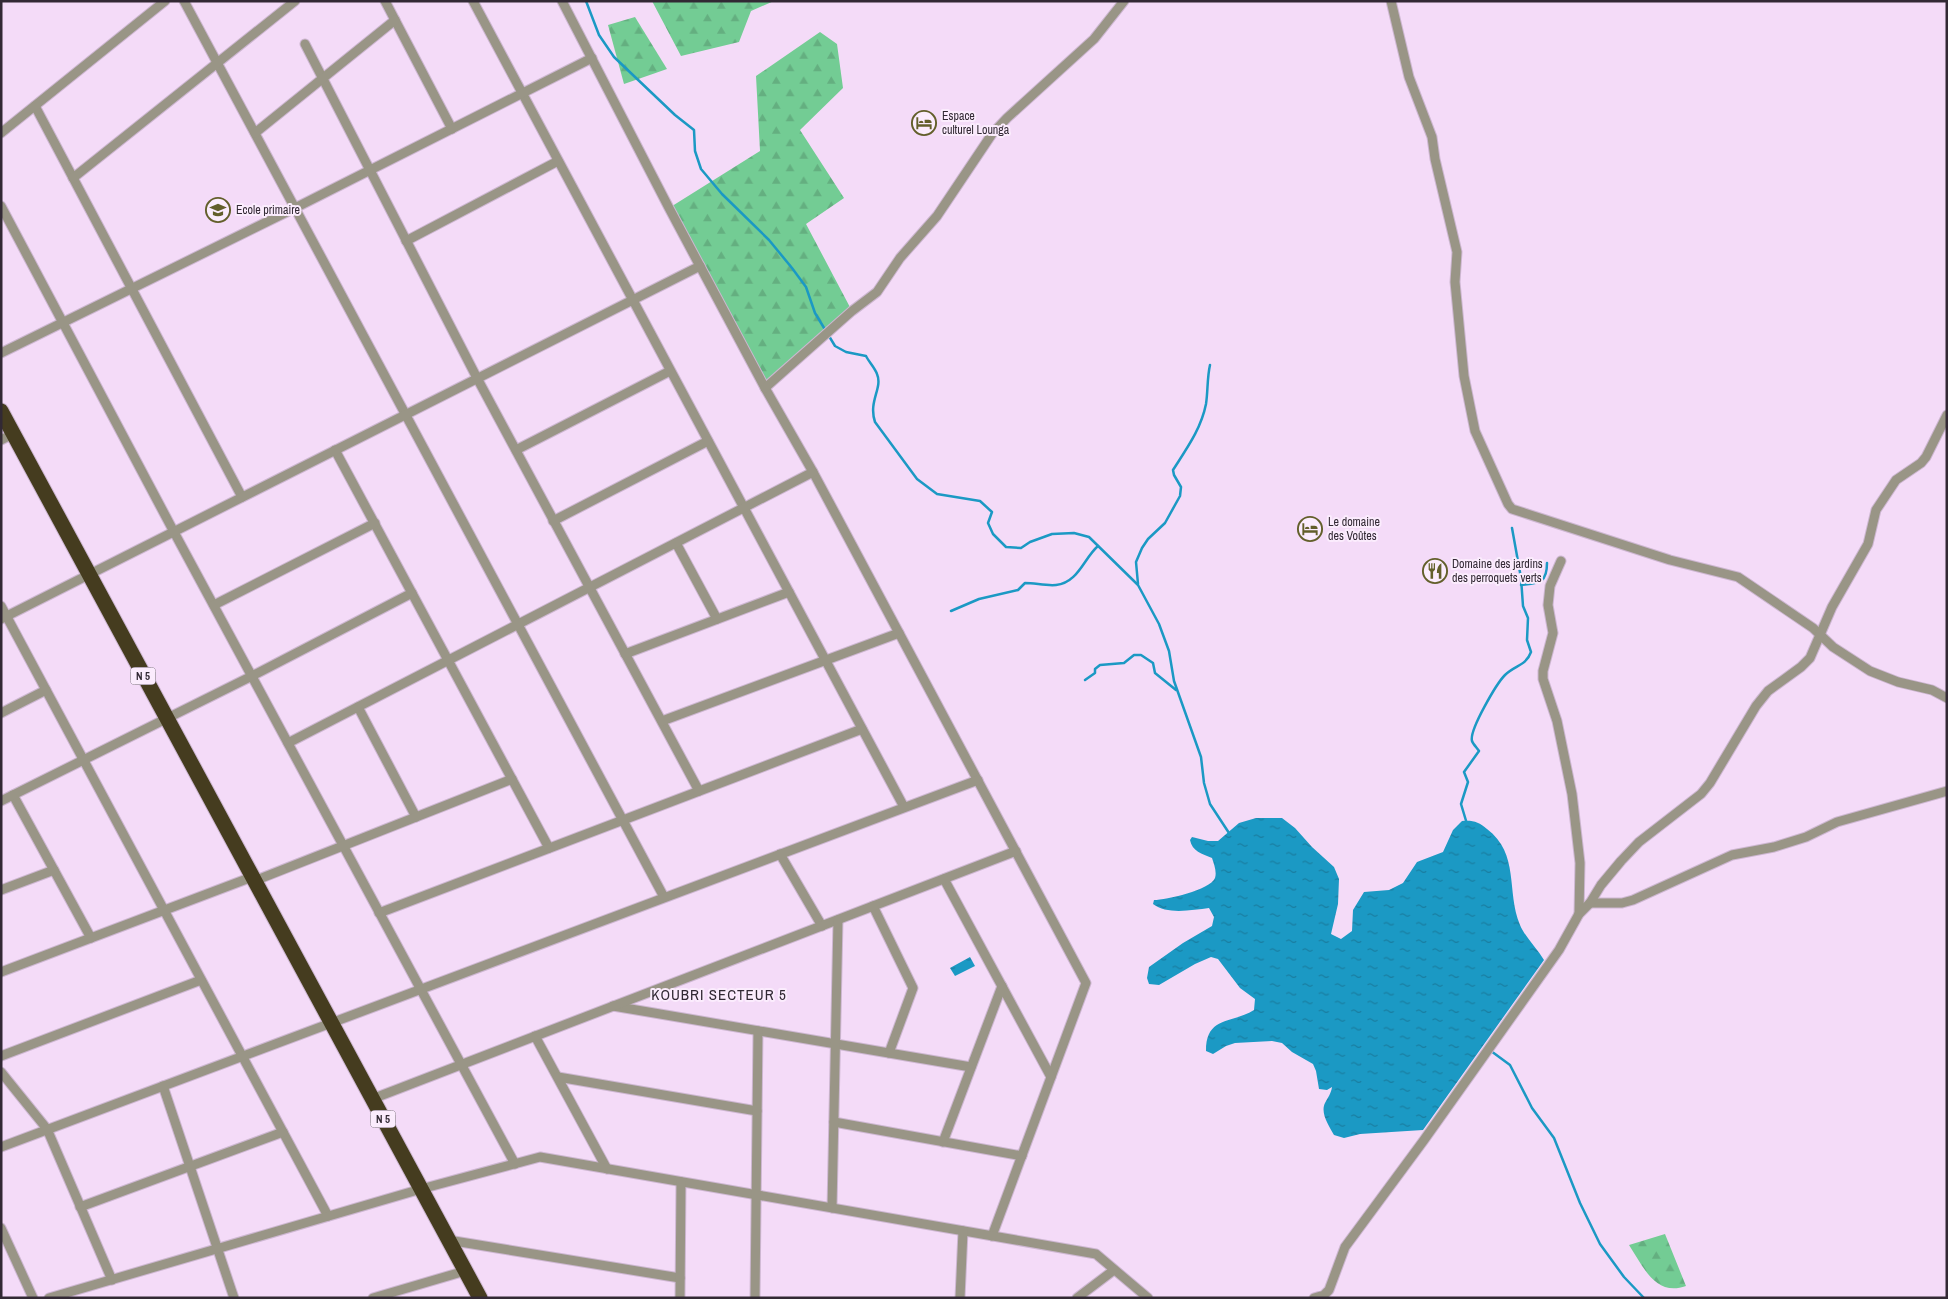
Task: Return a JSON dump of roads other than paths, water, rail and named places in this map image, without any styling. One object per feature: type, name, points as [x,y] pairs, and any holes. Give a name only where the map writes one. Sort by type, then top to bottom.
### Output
[{"type":"highway","name":"N 5","points":[[1,411],[7,437],[88,574],[480,1298]]},
{"type":"street","points":[[1,133],[165,1]]},
{"type":"street","points":[[184,1],[664,898]]},
{"type":"street","points":[[73,178],[295,1]]},
{"type":"street","points":[[385,1],[452,129]]},
{"type":"street","points":[[473,1],[904,808]]},
{"type":"street","points":[[562,1],[765,388],[813,472],[1086,982],[992,1236]]},
{"type":"street","points":[[765,388],[852,311],[877,292],[900,258],[937,216],[992,134],[1094,38],[1124,1]]},
{"type":"street","points":[[1391,1],[1409,77],[1432,137],[1435,159],[1457,252],[1455,282],[1464,376],[1476,431],[1508,504],[1512,509],[1670,560],[1738,577],[1813,628],[1832,647],[1870,671],[1898,682],[1932,690],[1947,698]]},
{"type":"street","points":[[255,133],[395,20]]},
{"type":"street","points":[[304,44],[477,378],[700,791]]},
{"type":"street","points":[[1,353],[295,208],[592,58]]},
{"type":"street","points":[[35,106],[242,497]]},
{"type":"street","points":[[406,241],[558,161]]},
{"type":"street","points":[[1,206],[174,532],[515,1164]]},
{"type":"street","points":[[4,618],[700,266]]},
{"type":"street","points":[[516,450],[670,371]]},
{"type":"street","points":[[1314,1298],[1326,1295],[1345,1247],[1554,958],[1579,914],[1590,903],[1601,884],[1639,842],[1701,794],[1710,783],[1756,706],[1768,691],[1801,667],[1810,658],[1832,607],[1868,544],[1876,510],[1896,480],[1921,463],[1926,457],[1947,415]]},
{"type":"street","points":[[553,521],[708,441]]},
{"type":"street","points":[[336,450],[549,848]]},
{"type":"street","points":[[288,743],[813,472]]},
{"type":"street","points":[[214,606],[375,523]]},
{"type":"street","points":[[676,543],[717,619]]},
{"type":"street","points":[[1561,561],[1550,586],[1548,605],[1553,632],[1543,671],[1543,679],[1556,721],[1572,794],[1580,863],[1579,914]]},
{"type":"street","points":[[625,654],[789,592]]},
{"type":"street","points":[[1,801],[252,676],[412,593]]},
{"type":"street","points":[[1,606],[4,618],[46,690],[328,1216]]},
{"type":"street","points":[[662,721],[899,633]]},
{"type":"street","points":[[1,713],[46,690]]},
{"type":"street","points":[[358,707],[416,817]]},
{"type":"street","points":[[379,913],[862,729]]},
{"type":"street","points":[[1,972],[164,910],[253,879],[512,779]]},
{"type":"street","points":[[1,1146],[978,780]]},
{"type":"street","points":[[1590,903],[1622,903],[1633,900],[1732,855],[1774,847],[1806,837],[1837,822],[1947,791]]},
{"type":"street","points":[[13,795],[91,938]]},
{"type":"street","points":[[372,1099],[1016,851]]},
{"type":"street","points":[[780,854],[822,926]]},
{"type":"street","points":[[1,890],[54,870]]},
{"type":"street","points":[[944,879],[1051,1077]]},
{"type":"street","points":[[873,906],[913,988],[889,1053]]},
{"type":"street","points":[[832,1208],[838,920]]},
{"type":"street","points":[[1,1056],[201,980]]},
{"type":"street","points":[[943,1142],[1002,986]]},
{"type":"street","points":[[613,1006],[971,1067]]},
{"type":"street","points":[[755,1298],[758,1031]]},
{"type":"street","points":[[535,1036],[607,1168]]},
{"type":"street","points":[[1,1072],[47,1130],[112,1280]]},
{"type":"street","points":[[558,1077],[757,1111]]},
{"type":"street","points":[[163,1086],[234,1298]]},
{"type":"street","points":[[834,1122],[1022,1156]]},
{"type":"street","points":[[80,1208],[283,1132]]},
{"type":"street","points":[[50,1298],[420,1189],[540,1157],[1096,1254],[1148,1298]]},
{"type":"street","points":[[680,1298],[681,1182]]},
{"type":"street","points":[[1,1228],[33,1298]]},
{"type":"street","points":[[960,1298],[963,1231]]},
{"type":"street","points":[[448,1240],[680,1278]]},
{"type":"street","points":[[1077,1298],[1114,1270]]},
{"type":"street","points":[[373,1298],[465,1271]]},
{"type":"water","points":[[1256,818],[1282,818],[1295,828],[1334,867],[1339,879],[1338,904],[1331,934],[1341,939],[1352,931],[1353,910],[1364,892],[1389,890],[1403,883],[1417,862],[1443,852],[1453,830],[1462,821],[1473,821],[1487,829],[1504,850],[1511,874],[1516,912],[1520,925],[1544,960],[1423,1130],[1360,1134],[1344,1138],[1334,1135],[1324,1111],[1325,1103],[1332,1087],[1327,1090],[1319,1089],[1313,1064],[1292,1052],[1282,1043],[1272,1041],[1235,1043],[1213,1054],[1206,1051],[1207,1040],[1215,1026],[1254,1010],[1255,999],[1240,988],[1218,959],[1211,957],[1195,964],[1159,985],[1149,984],[1147,978],[1149,967],[1183,943],[1212,926],[1214,917],[1209,908],[1172,911],[1153,904],[1154,900],[1197,890],[1215,878],[1212,858],[1195,849],[1190,840],[1192,837],[1208,841],[1218,841],[1239,823]]},
{"type":"water","points":[[970,957],[975,966],[955,976],[950,968]]},
{"type":"waterway","points":[[586,1],[599,35],[614,57],[675,115],[694,130],[695,151],[701,169],[722,194],[769,240],[792,268],[806,287],[815,313],[835,346],[846,352],[866,356],[878,379],[873,408],[875,422],[917,479],[937,494],[980,501],[992,512],[988,523],[993,534],[1006,547],[1021,548],[1030,542],[1052,534],[1074,533],[1089,537],[1138,585],[1159,624],[1169,651],[1174,681],[1201,757],[1204,783],[1210,804],[1229,833]]},
{"type":"waterway","points":[[1138,584],[1136,562],[1142,548],[1148,539],[1165,523],[1180,496],[1181,487],[1173,470],[1201,422],[1206,404],[1210,365]]},
{"type":"waterway","points":[[1467,824],[1461,804],[1468,782],[1464,772],[1479,751],[1472,741],[1472,735],[1484,707],[1501,680],[1505,675],[1523,663],[1531,652],[1527,640],[1528,618],[1523,606],[1521,578],[1512,528]]},
{"type":"waterway","points":[[951,611],[979,599],[1018,590],[1025,583],[1052,585],[1064,583],[1075,575],[1098,546]]},
{"type":"waterway","points":[[1521,585],[1537,583],[1543,579],[1547,570],[1547,563]]},
{"type":"waterway","points":[[1085,680],[1095,673],[1095,669],[1100,665],[1124,663],[1134,655],[1141,655],[1153,663],[1155,673],[1176,690]]},
{"type":"waterway","points":[[1491,1051],[1510,1065],[1532,1108],[1554,1138],[1580,1203],[1600,1244],[1624,1277],[1644,1298]]},
{"type":"place","name":"Espace culturel Lounga","points":[[924,123]]},
{"type":"place","name":"Ecole primaire","points":[[218,210]]},
{"type":"place","name":"Le domaine des Voûtes","points":[[1310,529]]},
{"type":"place","name":"Domaine des jardins des perroquets verts","points":[[1435,571]]},
{"type":"district","name":"KOUBRI SECTEUR 5","points":[[719,994]]}]
